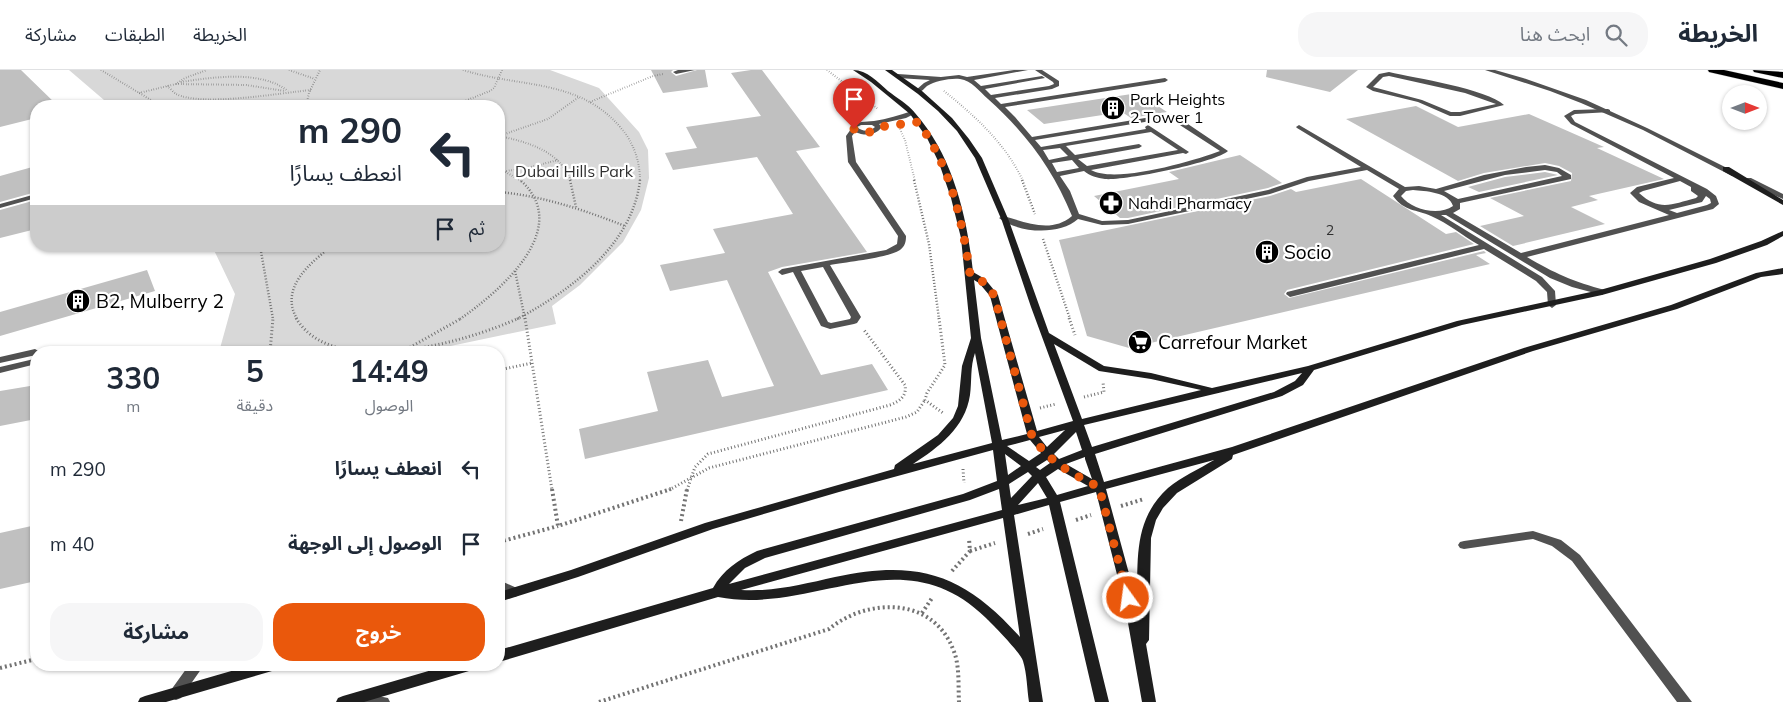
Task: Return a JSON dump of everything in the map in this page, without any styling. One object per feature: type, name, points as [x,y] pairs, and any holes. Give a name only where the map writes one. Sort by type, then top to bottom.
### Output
[{"type":"highway","points":[[1712,70],[1783,86]]},
{"type":"highway","points":[[1757,70],[1783,74]]},
{"type":"main road","points":[[856,70],[873,81],[912,113],[930,138],[943,163],[955,198],[965,238],[976,338],[998,446],[1036,702]]},
{"type":"main road","points":[[888,70],[918,91],[951,121],[965,138],[979,160],[1003,218],[1078,424],[1107,510],[1141,651],[1149,702]]},
{"type":"main road","points":[[1726,169],[1783,203]]},
{"type":"main road","points":[[505,595],[574,574],[709,526],[894,472],[1212,390],[1310,368],[1460,323],[1602,292],[1714,261],[1780,238],[1783,232]]},
{"type":"main road","points":[[505,654],[716,592],[1236,450],[1530,349],[1674,307],[1783,266]]},
{"type":"main road","points":[[1759,275],[1783,271]]},
{"type":"main road","points":[[970,274],[982,281],[994,295],[1032,436],[1046,455],[1057,464],[1099,487]]},
{"type":"main road","points":[[1045,334],[1085,360],[1102,368],[1151,376],[1212,390]]},
{"type":"main road","points":[[894,472],[935,444],[956,422],[963,407],[966,362],[976,338]]},
{"type":"main road","points":[[716,592],[723,580],[733,569],[761,554],[966,497],[1035,470],[1278,394],[1300,383],[1310,368]]},
{"type":"main road","points":[[1008,512],[1046,455],[1078,424]]},
{"type":"main road","points":[[998,446],[1016,455],[1035,470],[1054,500],[1102,702]]},
{"type":"main road","points":[[1141,651],[1146,538],[1150,520],[1159,505],[1173,490],[1236,450]]},
{"type":"main road","points":[[716,592],[734,596],[762,597],[858,576],[885,573],[912,575],[942,582],[962,592],[983,607],[1030,657]]},
{"type":"main road","points":[[145,702],[176,694],[240,671]]},
{"type":"main road","points":[[348,700],[448,671]]},
{"type":"street","points":[[676,72],[692,70]]},
{"type":"street","points":[[898,76],[968,79],[1025,70]]},
{"type":"street","points":[[991,97],[1050,88],[1057,85],[1056,81],[1038,70]]},
{"type":"street","points":[[1488,70],[1539,85],[1608,111],[1783,197]]},
{"type":"street","points":[[1375,71],[1474,94],[1499,102],[1502,105],[1460,114],[1445,113],[1420,101],[1370,88],[1369,86],[1381,75],[1385,74]]},
{"type":"street","points":[[980,88],[1042,78]]},
{"type":"street","points":[[918,91],[926,84],[941,79]]},
{"type":"street","points":[[968,79],[1001,106],[1032,139],[1056,174],[1076,216],[1102,223],[1128,222],[1270,192],[1307,179],[1367,168]]},
{"type":"street","points":[[1001,106],[1165,80]]},
{"type":"street","points":[[1608,111],[1574,112],[1567,116],[1573,123],[1698,191],[1702,198],[1662,209]]},
{"type":"street","points":[[895,122],[912,113]]},
{"type":"street","points":[[1032,139],[1171,116],[1225,151],[1222,154],[1182,164],[1115,178],[1098,176],[1086,169],[1061,145]]},
{"type":"street","points":[[1139,121],[1184,151],[1193,156],[1205,158]]},
{"type":"street","points":[[782,272],[888,252],[901,245],[902,236],[852,162],[849,136],[857,124],[876,125],[895,122],[918,122]]},
{"type":"street","points":[[854,129],[866,133],[874,132],[876,125]]},
{"type":"street","points":[[1299,128],[1404,189],[1413,188],[1435,191],[1452,198],[1456,202],[1457,207],[1448,213],[1432,213]]},
{"type":"street","points":[[1039,149],[1152,130]]},
{"type":"street","points":[[851,143],[866,133]]},
{"type":"street","points":[[1048,162],[1140,146]]},
{"type":"street","points":[[1056,174],[1184,151]]},
{"type":"street","points":[[1166,154],[1176,157],[1182,164]]},
{"type":"street","points":[[1435,191],[1493,176],[1544,166],[1564,171],[1568,177],[1566,179],[1456,202]]},
{"type":"street","points":[[1493,176],[1510,181],[1519,189]]},
{"type":"street","points":[[1519,256],[1707,208],[1715,204],[1709,195],[1678,180],[1635,191],[1638,198],[1675,215]]},
{"type":"street","points":[[1404,189],[1397,196],[1404,204],[1432,213],[1546,285],[1551,291],[1552,304]]},
{"type":"street","points":[[0,206],[30,198]]},
{"type":"street","points":[[1448,213],[1563,281],[1602,292]]},
{"type":"street","points":[[1003,218],[1026,226],[1046,228],[1064,225],[1072,221],[1076,216]]},
{"type":"street","points":[[1290,294],[1486,246]]},
{"type":"street","points":[[796,270],[824,324],[833,326],[856,319],[826,264]]},
{"type":"street","points":[[0,360],[30,357]]},
{"type":"street","points":[[0,370],[30,359]]},
{"type":"street","points":[[1464,544],[1533,535],[1562,546],[1576,558],[1685,702]]},
{"type":"street","points":[[505,588],[515,592]]},
{"type":"street","points":[[176,694],[193,671]]},
{"type":"street","points":[[348,700],[383,702]]},
{"type":"path","points":[[101,70],[151,100]]},
{"type":"path","points":[[181,82],[185,78],[207,70]]},
{"type":"path","points":[[290,70],[315,79]]},
{"type":"path","points":[[309,100],[311,90],[320,70]]},
{"type":"path","points":[[435,346],[468,337],[524,314],[573,284],[594,266],[625,226],[638,197],[640,182],[636,154],[630,140],[610,116],[589,102],[543,85],[463,70]]},
{"type":"path","points":[[467,100],[490,91],[502,70]]},
{"type":"path","points":[[505,540],[558,526],[665,492],[709,468],[906,417],[917,412],[945,365],[929,244],[905,140],[895,122],[827,70]]},
{"type":"path","points":[[589,102],[653,76],[676,72]]},
{"type":"path","points":[[139,93],[181,82],[245,73]]},
{"type":"path","points":[[278,81],[288,91]]},
{"type":"path","points":[[176,84],[246,85],[288,91]]},
{"type":"path","points":[[167,86],[173,94],[200,99],[311,90]]},
{"type":"path","points":[[505,134],[529,128],[548,119],[579,98]]},
{"type":"path","points":[[505,138],[540,147],[558,160],[572,182],[576,206]]},
{"type":"path","points":[[505,171],[538,166],[558,160]]},
{"type":"path","points":[[413,346],[438,334],[489,298],[515,271],[534,242],[538,225],[538,209],[534,195],[521,181],[505,171]]},
{"type":"path","points":[[505,193],[534,195],[576,206],[625,226]]},
{"type":"path","points":[[261,252],[273,317],[271,346]]},
{"type":"path","points":[[325,252],[311,263],[299,277],[291,291],[290,306],[294,319],[305,329],[319,339],[342,346]]},
{"type":"path","points":[[515,271],[524,314],[558,526]]},
{"type":"path","points":[[677,538],[689,479],[694,466],[700,460],[718,450],[890,405],[902,399],[905,395],[905,385],[856,319]]},
{"type":"path","points":[[505,369],[532,363]]},
{"type":"path","points":[[925,400],[956,422]]},
{"type":"path","points":[[599,702],[829,629],[843,618],[856,612],[884,606],[910,609],[922,613],[944,632],[956,657],[959,702]]},
{"type":"path","points":[[0,668],[30,660]]},
{"type":"green space","name":"Dubai Hills Park","points":[[69,70],[550,70],[599,88],[639,132],[648,150],[649,178],[641,210],[623,242],[580,285],[552,306],[556,324],[451,346],[221,346],[235,294],[215,252],[505,252],[505,100],[104,100]]},
{"type":"building","points":[[0,70],[21,70],[52,100],[30,100],[30,120],[0,127]]},
{"type":"building","points":[[651,70],[673,70],[671,72],[676,76],[697,70],[705,70],[708,87],[663,93]]},
{"type":"building","points":[[762,70],[820,147],[796,151],[867,252],[782,267],[768,272],[821,375],[872,364],[888,390],[585,459],[579,429],[658,411],[647,372],[708,360],[722,397],[774,386],[727,280],[670,291],[660,265],[725,253],[713,229],[793,214],[757,157],[673,170],[665,153],[697,148],[686,127],[761,116],[731,73]]},
{"type":"building","points":[[1267,70],[1358,70],[1330,92],[1266,77]]},
{"type":"building","name":"Park Heights 2 Tower 1","points":[[1138,93],[1167,112],[1131,118],[1122,112],[1044,124],[1027,110]]},
{"type":"building","points":[[1416,106],[1458,127],[1529,114],[1604,147],[1597,148],[1664,179],[1589,196],[1598,200],[1571,207],[1605,224],[1513,246],[1480,226],[1524,216],[1490,198],[1571,181],[1572,173],[1559,166],[1545,163],[1484,173],[1458,181],[1346,119]]},
{"type":"building","points":[[1240,155],[1282,183],[1268,188],[1128,218],[1120,218],[1094,196],[1179,179],[1169,172]]},
{"type":"building","points":[[30,168],[30,194],[0,202],[0,176]]},
{"type":"building","points":[[1545,172],[1558,175],[1479,192],[1468,187],[1505,177]]},
{"type":"building","name":"Socio","points":[[1361,179],[1446,234],[1456,232],[1474,244],[1287,290],[1284,294],[1289,298],[1484,251],[1486,253],[1476,255],[1490,264],[1129,348],[1087,336],[1059,240],[1270,196],[1291,189],[1296,192]]},
{"type":"building","points":[[30,202],[30,230],[0,238],[0,210]]},
{"type":"building","name":"B2, Mulberry 2","points":[[147,270],[155,291],[0,336],[0,312]]},
{"type":"building","points":[[30,386],[30,420],[0,426],[0,391]]},
{"type":"building","points":[[30,526],[30,582],[0,589],[0,533]]},
{"type":"place","name":"Park Heights 2 Tower 1","points":[[1113,108]]},
{"type":"place","name":"Nahdi Pharmacy","points":[[1111,203]]},
{"type":"place","name":"Socio","points":[[1267,252]]},
{"type":"place","name":"B2, Mulberry 2","points":[[78,301]]},
{"type":"place","name":"Carrefour Market","points":[[1140,342]]},
{"type":"route","points":[[854,129],[856,131],[870,132],[877,130],[879,127],[918,122],[930,138],[943,163],[955,198],[965,238],[970,274],[990,288],[994,295],[1032,436],[1046,455],[1057,464],[1070,473],[1099,487],[1107,510],[1128,598]]}]
